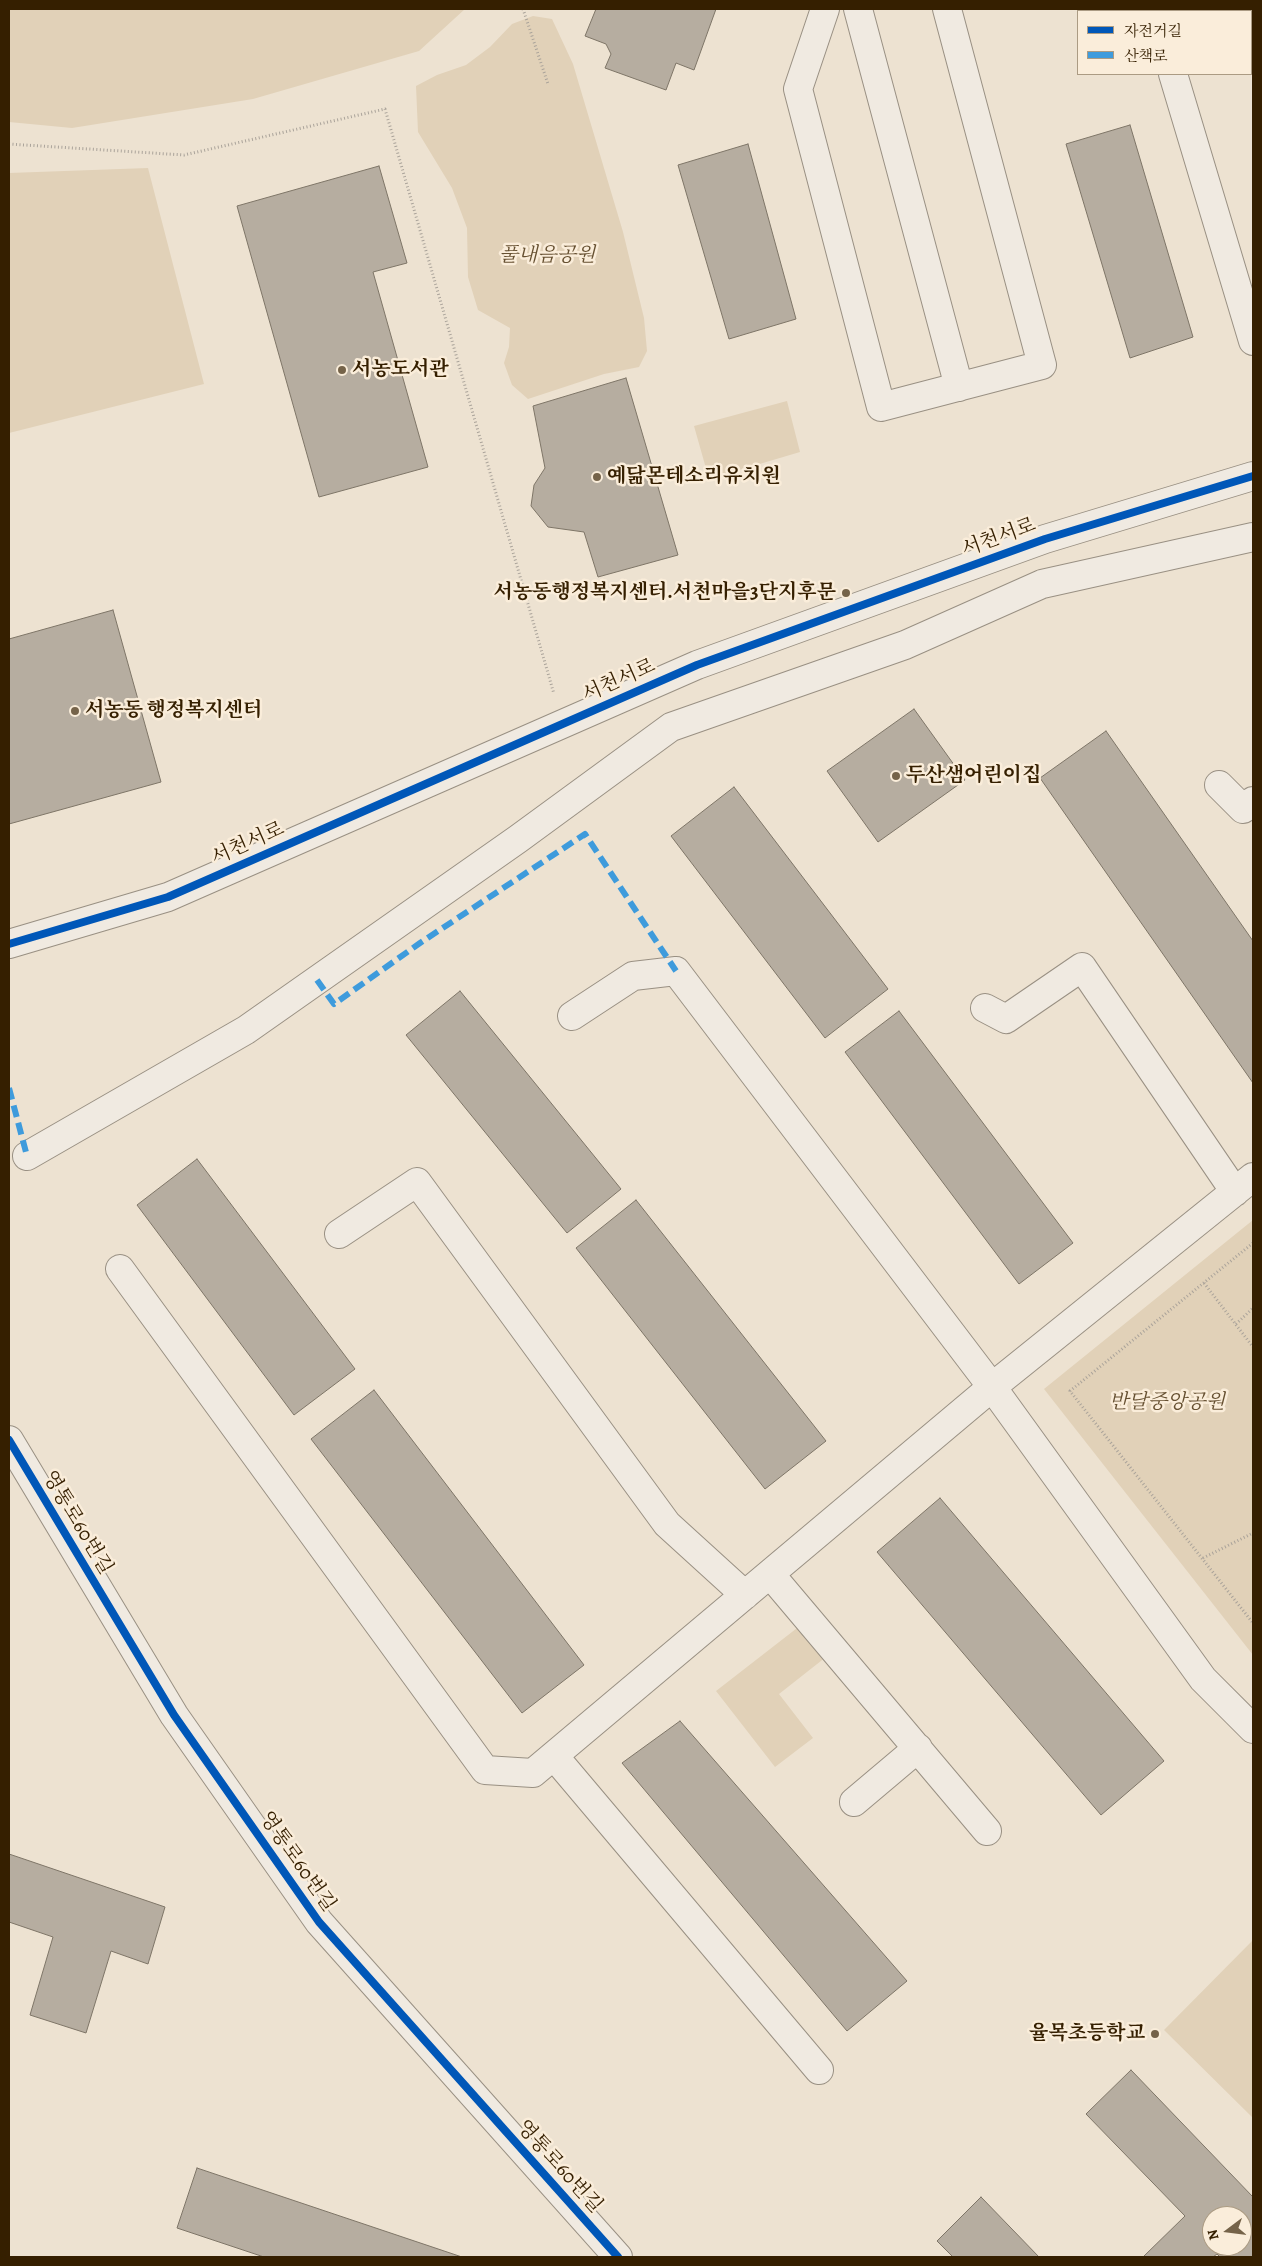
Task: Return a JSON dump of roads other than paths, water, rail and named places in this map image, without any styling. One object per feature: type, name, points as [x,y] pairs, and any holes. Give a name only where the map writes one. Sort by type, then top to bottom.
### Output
[{"type":"street","points":[[825,9],[798,89],[881,407],[1042,364],[947,9]]},
{"type":"street","points":[[858,9],[959,387]]},
{"type":"street","points":[[1173,75],[1253,341]]},
{"type":"street","name":"서천서로","points":[[9,944],[168,896],[697,665],[1016,549],[1253,476]]},
{"type":"street","points":[[27,1156],[246,1030],[510,844],[671,726],[905,645],[1042,584],[1253,536]]},
{"type":"street","points":[[1219,785],[1243,809],[1253,801]]},
{"type":"street","points":[[120,1269],[485,1770],[533,1773],[992,1387],[1244,1184],[1082,967],[1006,1019],[985,1008]]},
{"type":"street","points":[[572,1016],[633,976],[676,971],[992,1387],[1203,1679],[1253,1729]]},
{"type":"street","points":[[339,1234],[417,1182],[667,1524],[745,1595]]},
{"type":"street","name":"영통로60번길","points":[[9,1440],[174,1715],[319,1922],[618,2257]]},
{"type":"street","points":[[770,1574],[987,1831]]},
{"type":"street","points":[[854,1802],[918,1748]]},
{"type":"street","points":[[554,1756],[819,2070]]},
{"type":"place","name":"서농도서관","points":[[342,370]]},
{"type":"place","name":"예닮몬테소리유치원","points":[[597,477]]},
{"type":"place","name":"서농동행정복지센터.서천마을3단지후문","points":[[846,593]]},
{"type":"place","name":"서농동 행정복지센터","points":[[75,711]]},
{"type":"place","name":"두산샘어린이집","points":[[896,776]]},
{"type":"place","name":"율목초등학교","points":[[1155,2034]]},
{"type":"park label","name":"풀내음공원","points":[[547,256]]},
{"type":"park label","name":"반달중앙공원","points":[[1167,1403]]}]
